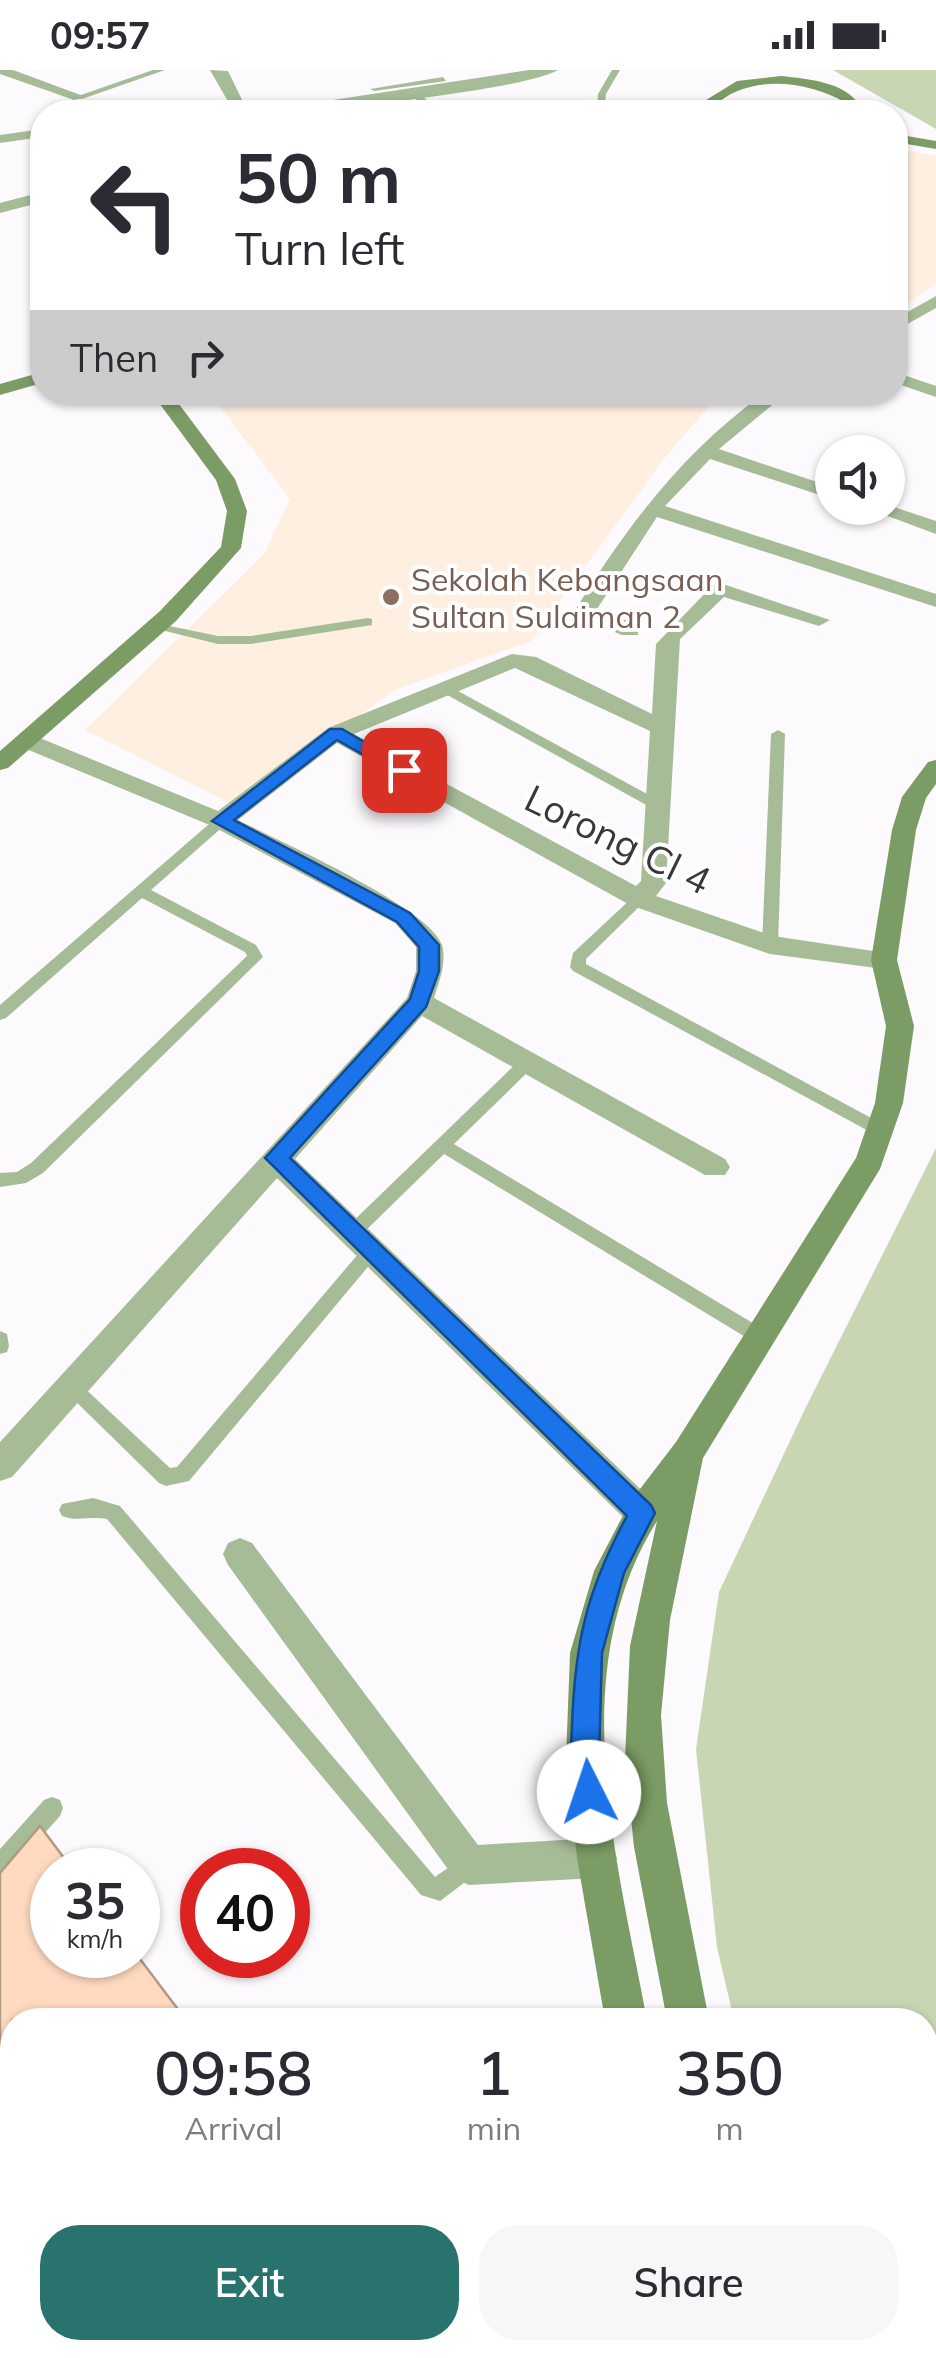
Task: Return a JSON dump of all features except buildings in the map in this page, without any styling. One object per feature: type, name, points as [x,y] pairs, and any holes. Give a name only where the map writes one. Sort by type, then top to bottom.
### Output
[{"type":"street","points":[[0,70],[80,97]]},
{"type":"street","points":[[217,70],[223,74],[235,100]]},
{"type":"street","points":[[363,100],[551,70]]},
{"type":"street","points":[[713,100],[758,70]]},
{"type":"street","points":[[792,70],[843,100]]},
{"type":"street","points":[[731,87],[774,80],[822,86]]},
{"type":"street","points":[[908,133],[934,144]]},
{"type":"street","points":[[0,139],[30,134]]},
{"type":"street","points":[[908,140],[934,144]]},
{"type":"street","points":[[0,208],[30,199]]},
{"type":"street","points":[[908,319],[935,303]]},
{"type":"street","points":[[0,374],[30,364]]},
{"type":"street","points":[[0,390],[30,381]]},
{"type":"street","points":[[908,382],[936,392]]},
{"type":"street","points":[[0,762],[155,628],[231,548],[237,527],[226,478],[170,405]]},
{"type":"street","points":[[630,630],[586,612],[624,546],[654,509],[730,426],[760,405]]},
{"type":"street","points":[[710,452],[815,487]]},
{"type":"street","points":[[654,509],[936,601]]},
{"type":"street","points":[[905,518],[936,528]]},
{"type":"street","points":[[639,899],[653,883],[666,644],[714,592],[727,590],[819,620]]},
{"type":"street","points":[[221,821],[336,733],[519,660],[660,727]]},
{"type":"street","name":"Lorong Cl 4","points":[[336,733],[639,899],[770,945],[884,960]]},
{"type":"street","points":[[0,1466],[419,1002],[429,971],[429,945],[404,917],[221,821],[28,741]]},
{"type":"street","points":[[624,2008],[596,1858],[585,1759],[588,1653],[612,1571],[642,1513],[688,1452],[870,1161],[880,1130],[900,1026],[884,960],[907,812],[936,767]]},
{"type":"street","points":[[419,1002],[715,1167]]},
{"type":"street","points":[[276,1158],[642,1513]]},
{"type":"street","points":[[686,2008],[654,1853],[644,1744],[645,1670],[688,1452]]},
{"type":"street","points":[[240,1554],[469,1866],[596,1858]]},
{"type":"lane","points":[[80,97],[161,70]]},
{"type":"lane","points":[[432,70],[449,84]]},
{"type":"lane","points":[[603,100],[616,70]]},
{"type":"lane","points":[[374,89],[449,84]]},
{"type":"lane","points":[[414,94],[422,100]]},
{"type":"lane","points":[[155,628],[218,640],[251,640],[368,622]]},
{"type":"lane","points":[[446,688],[655,804]]},
{"type":"lane","points":[[770,945],[778,734]]},
{"type":"lane","points":[[0,1014],[221,821]]},
{"type":"lane","points":[[0,1180],[20,1178],[37,1168],[255,957],[251,949],[141,891]]},
{"type":"lane","points":[[639,899],[578,957],[578,967],[880,1130]]},
{"type":"lane","points":[[72,1390],[166,1477],[182,1476],[362,1242],[443,1146],[528,1062]]},
{"type":"lane","points":[[443,1146],[759,1336]]},
{"type":"lane","points":[[68,1510],[93,1507],[113,1512],[428,1887],[440,1889],[469,1866]]},
{"type":"lane","points":[[0,1866],[52,1808]]},
{"type":"shaded area","points":[[908,151],[936,156],[936,284],[908,303]]},
{"type":"shaded area","name":"Sekolah Kebangsaan Sultan Sulaiman 2","points":[[219,405],[710,405],[663,460],[531,641],[394,690],[238,807],[85,730],[264,554],[290,499]]},
{"type":"green space","points":[[833,70],[936,70],[936,129],[908,113],[908,100],[885,100]]},
{"type":"green space","points":[[936,1148],[936,2008],[731,2008],[717,1947],[696,1749],[719,1592],[805,1409]]},
{"type":"place","name":"Sekolah Kebangsaan Sultan Sulaiman 2","points":[[391,597]]},
{"type":"route","points":[[404,770],[336,733],[221,821],[404,917],[429,945],[429,971],[419,1002],[276,1158],[642,1513],[612,1571],[588,1653],[585,1759],[589,1792]]}]
